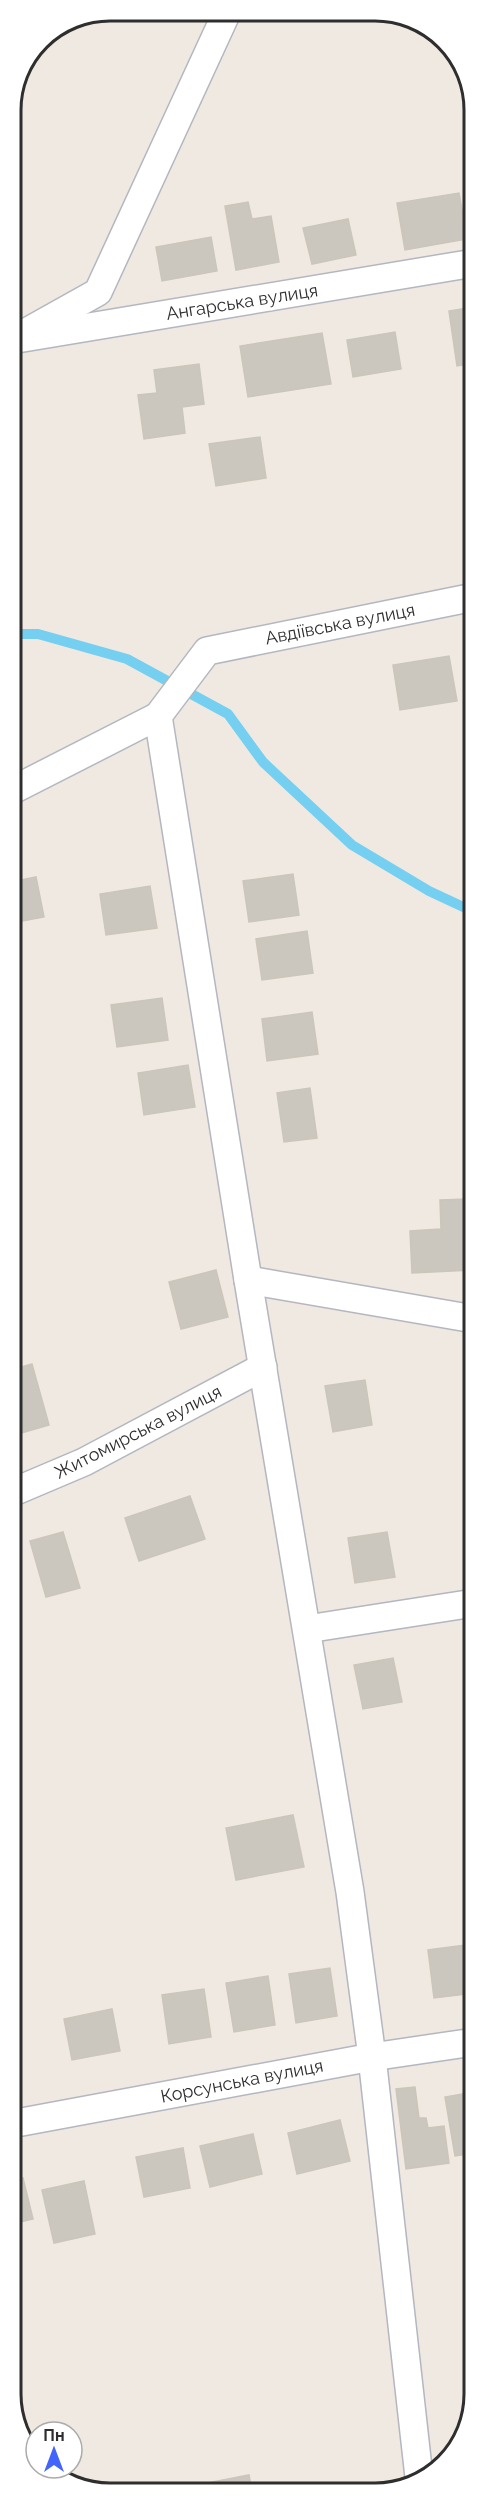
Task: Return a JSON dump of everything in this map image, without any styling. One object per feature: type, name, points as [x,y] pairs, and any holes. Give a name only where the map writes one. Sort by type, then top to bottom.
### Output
[{"type":"street","points":[[21,335],[98,292],[223,21]]},
{"type":"street","name":"Ангарська вулиця","points":[[21,338],[464,265]]},
{"type":"street","name":"Авдіївська вулиця","points":[[158,716],[207,651],[464,599]]},
{"type":"street","points":[[21,785],[158,716],[248,1280],[350,1892],[372,2057],[418,2472]]},
{"type":"street","points":[[248,1280],[464,1317]]},
{"type":"street","name":"Житомирська вулиця","points":[[21,1489],[84,1462],[263,1367]]},
{"type":"street","points":[[307,1629],[464,1605]]},
{"type":"street","name":"Корсунська вулиця","points":[[21,2122],[372,2057],[464,2043]]},
{"type":"building","points":[[459,193],[464,222],[464,240],[405,250],[397,203]]},
{"type":"building","points":[[248,202],[252,219],[271,216],[279,262],[236,270],[225,206]]},
{"type":"building","points":[[348,219],[356,255],[312,264],[303,228]]},
{"type":"building","points":[[211,237],[217,271],[162,281],[156,247]]},
{"type":"building","points":[[464,309],[464,365],[457,366],[449,311]]},
{"type":"building","points":[[395,332],[401,369],[353,377],[347,340]]},
{"type":"building","points":[[322,333],[331,384],[248,397],[240,346]]},
{"type":"building","points":[[199,364],[204,404],[182,407],[185,433],[144,439],[138,395],[157,393],[154,370]]},
{"type":"building","points":[[260,437],[266,478],[216,486],[209,444]]},
{"type":"building","points":[[449,656],[457,701],[400,710],[393,665]]},
{"type":"building","points":[[293,874],[299,915],[249,922],[243,881]]},
{"type":"building","points":[[36,877],[44,917],[21,921],[21,880]]},
{"type":"building","points":[[150,886],[157,928],[106,935],[100,894]]},
{"type":"building","points":[[307,931],[313,973],[262,980],[256,939]]},
{"type":"building","points":[[162,998],[168,1040],[117,1047],[111,1005]]},
{"type":"building","points":[[312,1012],[318,1054],[267,1061],[262,1019]]},
{"type":"building","points":[[188,1065],[195,1107],[144,1115],[138,1073]]},
{"type":"building","points":[[310,1088],[317,1138],[284,1142],[277,1093]]},
{"type":"building","points":[[464,1199],[464,1270],[412,1273],[410,1231],[441,1229],[440,1200]]},
{"type":"building","points":[[216,1270],[228,1317],[181,1329],[169,1282]]},
{"type":"building","points":[[32,1364],[49,1425],[21,1433],[21,1367]]},
{"type":"building","points":[[365,1380],[372,1425],[333,1432],[325,1386]]},
{"type":"building","points":[[190,1496],[205,1539],[139,1561],[125,1518]]},
{"type":"building","points":[[63,1532],[80,1588],[46,1597],[30,1541]]},
{"type":"building","points":[[387,1532],[395,1577],[355,1583],[348,1538]]},
{"type":"building","points":[[393,1658],[402,1702],[363,1709],[354,1665]]},
{"type":"building","points":[[293,1815],[304,1867],[236,1880],[226,1828]]},
{"type":"building","points":[[464,1945],[464,1994],[434,1998],[428,1950]]},
{"type":"building","points":[[330,1968],[337,2016],[296,2023],[289,1974]]},
{"type":"building","points":[[268,1976],[275,2025],[234,2032],[226,1983]]},
{"type":"building","points":[[204,1989],[211,2037],[169,2044],[162,1995]]},
{"type":"building","points":[[112,2009],[120,2051],[72,2060],[64,2019]]},
{"type":"building","points":[[415,2087],[419,2118],[426,2118],[428,2128],[444,2126],[449,2163],[406,2169],[396,2089]]},
{"type":"building","points":[[464,2094],[464,2155],[455,2156],[445,2097]]},
{"type":"building","points":[[340,2120],[350,2161],[297,2174],[288,2133]]},
{"type":"building","points":[[253,2134],[262,2174],[210,2187],[200,2146]]},
{"type":"building","points":[[183,2148],[190,2188],[144,2197],[136,2157]]},
{"type":"building","points":[[21,2178],[23,2178],[33,2219],[21,2222]]},
{"type":"building","points":[[84,2181],[95,2234],[54,2243],[42,2190]]},
{"type":"building","points":[[249,2475],[250,2483],[207,2483]]},
{"type":"waterway","points":[[21,634],[38,634],[127,659],[228,714],[263,762],[352,845],[429,891],[464,907]]}]
